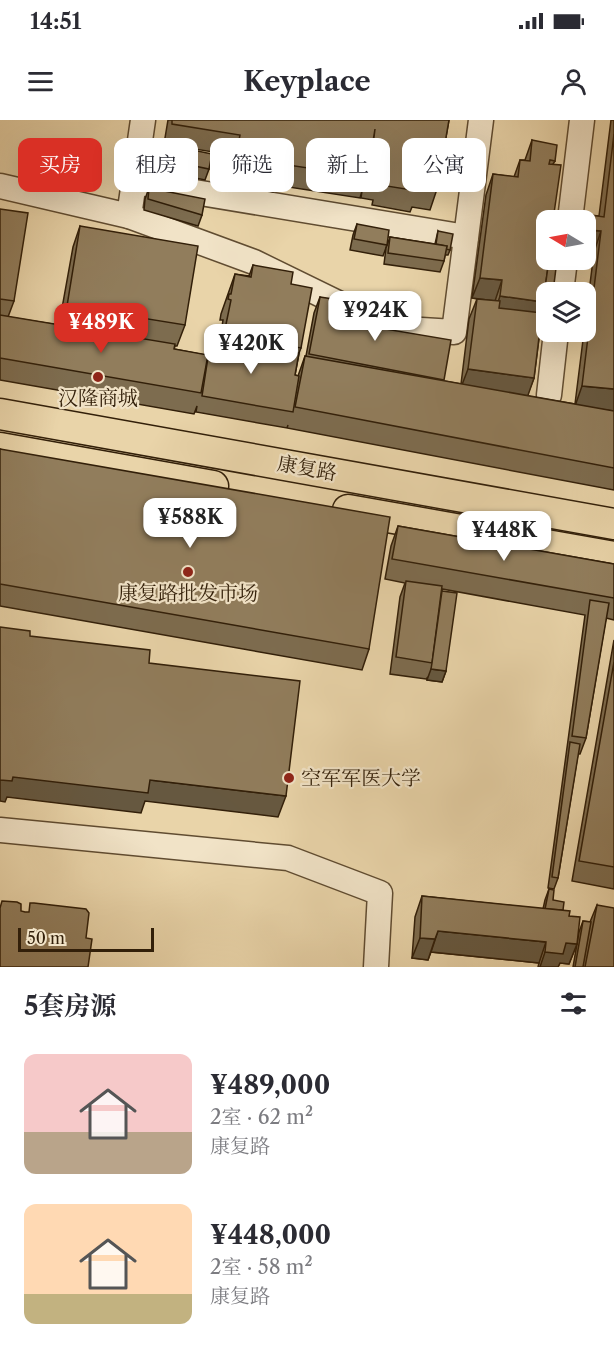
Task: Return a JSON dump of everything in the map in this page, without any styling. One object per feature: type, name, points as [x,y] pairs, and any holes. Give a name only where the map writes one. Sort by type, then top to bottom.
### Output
[{"type":"main road","name":"康复路","points":[[0,414],[614,524]]},
{"type":"main road","points":[[0,448],[238,491]]},
{"type":"main road","name":"康复路","points":[[320,505],[614,557]]},
{"type":"street","points":[[140,138],[143,120]]},
{"type":"street","points":[[0,186],[129,216],[254,262],[389,328],[454,332],[481,120]]},
{"type":"street","points":[[571,210],[582,120]]},
{"type":"street","points":[[129,216],[133,192]]},
{"type":"street","points":[[194,192],[466,237]]},
{"type":"street","points":[[549,395],[555,342]]},
{"type":"street","points":[[0,830],[288,858],[380,893],[376,967]]},
{"type":"building","points":[[172,120],[449,120],[446,138],[402,138],[402,188],[390,187],[390,138],[374,138],[375,129],[374,138],[306,138],[306,168],[294,166],[294,138],[239,138],[240,135],[172,124]]},
{"type":"building","points":[[614,134],[614,389],[582,386],[587,342],[596,342],[595,282],[601,231],[596,231],[596,216],[604,217]]},
{"type":"building","points":[[532,140],[557,145],[555,161],[550,160],[549,164],[561,165],[554,210],[536,210],[536,270],[548,270],[546,282],[536,282],[536,301],[500,296],[502,280],[480,278],[493,174],[518,177],[520,160],[530,161]]},
{"type":"building","points":[[198,151],[210,154],[209,169],[198,167]]},
{"type":"building","points":[[149,192],[169,192],[205,199],[202,215],[148,199]]},
{"type":"building","points":[[0,209],[28,213],[14,301],[0,299]]},
{"type":"building","points":[[357,224],[389,230],[387,245],[354,239]]},
{"type":"building","points":[[80,226],[198,246],[185,325],[67,306]]},
{"type":"building","points":[[438,231],[453,234],[450,250],[446,249],[447,246],[436,244]]},
{"type":"building","points":[[390,237],[447,246],[444,261],[388,253]]},
{"type":"building","points":[[253,265],[293,272],[291,284],[312,288],[301,348],[224,334],[231,300],[228,299],[235,274],[251,277]]},
{"type":"building","points":[[547,270],[556,270],[554,282],[546,282]]},
{"type":"building","points":[[320,297],[346,301],[387,321],[385,329],[451,340],[444,380],[309,354]]},
{"type":"building","points":[[477,299],[500,301],[499,308],[536,312],[536,342],[538,342],[534,378],[468,369]]},
{"type":"building","points":[[0,315],[175,344],[174,349],[208,355],[201,393],[0,358]]},
{"type":"building","points":[[211,338],[299,353],[295,375],[299,376],[293,412],[202,396]]},
{"type":"building","points":[[305,356],[614,411],[614,468],[295,407]]},
{"type":"building","name":"康复路批发市场","points":[[0,449],[390,517],[369,649],[0,584]]},
{"type":"building","points":[[398,526],[614,564],[614,598],[392,559]]},
{"type":"building","points":[[406,581],[442,586],[432,663],[396,657]]},
{"type":"building","points":[[442,591],[457,593],[446,671],[431,669]]},
{"type":"building","points":[[590,600],[609,603],[586,738],[572,736]]},
{"type":"building","points":[[0,627],[30,631],[30,636],[150,650],[149,663],[300,681],[286,796],[150,780],[148,793],[13,777],[12,781],[0,780]]},
{"type":"building","points":[[614,662],[614,867],[579,861]]},
{"type":"building","points":[[570,742],[580,744],[558,878],[552,877]]},
{"type":"building","points":[[549,889],[554,890],[553,900],[564,902],[563,910],[545,909]]},
{"type":"building","points":[[422,896],[570,911],[569,916],[580,917],[577,944],[566,943],[563,954],[545,952],[546,942],[438,931],[435,939],[420,938]]},
{"type":"building","points":[[2,901],[17,902],[21,904],[21,911],[25,912],[29,912],[30,903],[86,909],[89,913],[86,938],[92,939],[88,967],[0,967]]},
{"type":"building","points":[[597,905],[614,908],[614,967],[585,967]]},
{"type":"building","points":[[583,921],[591,922],[583,967],[575,967]]},
{"type":"place","name":"汉隆商城","points":[[98,377]]},
{"type":"place","name":"康复路批发市场","points":[[188,572]]},
{"type":"place","name":"空军军医大学","points":[[289,778]]}]
